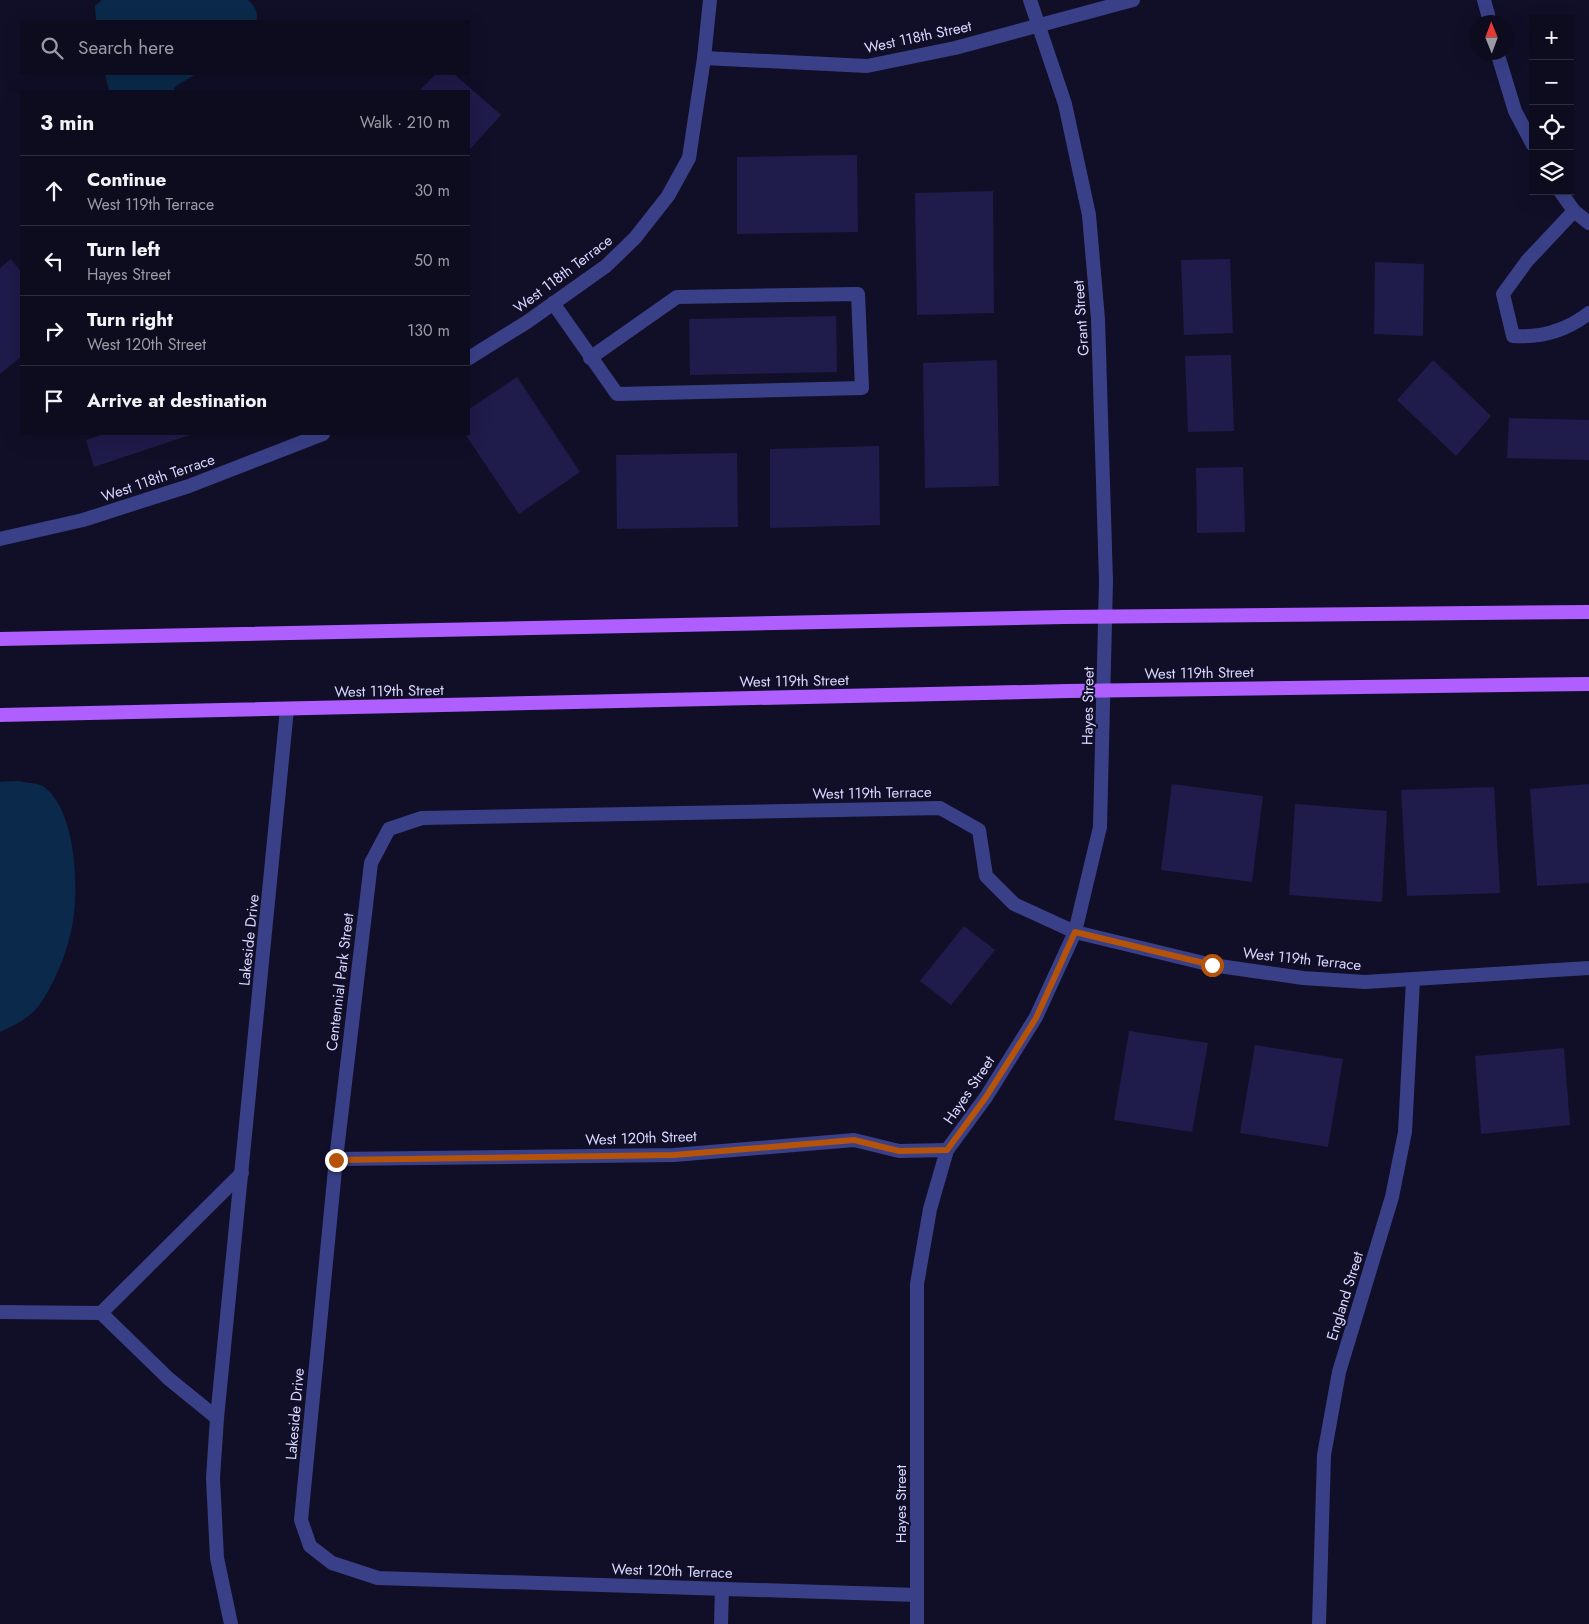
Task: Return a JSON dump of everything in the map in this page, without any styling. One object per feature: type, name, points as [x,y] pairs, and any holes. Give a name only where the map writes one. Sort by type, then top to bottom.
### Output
[{"type":"main road","points":[[0,640],[1106,617],[1589,612]]},
{"type":"main road","name":"West 119th Street","points":[[0,715],[1104,690],[1589,684]]},
{"type":"street","points":[[704,58],[710,0]]},
{"type":"street","name":"Grant Street","points":[[1030,0],[1065,104],[1089,216],[1098,326],[1106,617]]},
{"type":"street","name":"West 118th Street","points":[[704,58],[867,66],[955,48],[1133,0]]},
{"type":"street","points":[[1484,0],[1488,15]]},
{"type":"street","name":"West 118th Terrace","points":[[470,357],[606,266],[635,238],[668,196],[688,158],[704,58]]},
{"type":"street","points":[[1500,60],[1516,111],[1529,137]]},
{"type":"street","points":[[1563,195],[1574,211],[1589,223]]},
{"type":"street","points":[[1574,211],[1527,261],[1503,294],[1513,336],[1530,337],[1572,326],[1589,313]]},
{"type":"street","points":[[553,303],[590,358],[617,394],[862,388],[858,294],[677,297],[590,358]]},
{"type":"street","name":"West 118th Terrace","points":[[0,539],[84,520],[163,495],[319,435]]},
{"type":"street","name":"Hayes Street","points":[[917,1624],[917,1284],[930,1209],[947,1150],[986,1097],[1036,1018],[1075,932],[1100,827],[1106,617]]},
{"type":"street","name":"Lakeside Drive","points":[[231,1624],[217,1558],[213,1478],[217,1418],[287,709]]},
{"type":"street","name":"West 119th Terrace","points":[[389,828],[422,818],[940,808],[979,830],[986,876],[1014,904],[1075,932],[1212,965],[1303,978],[1365,982],[1589,968]]},
{"type":"street","name":"Centennial Park Street","points":[[336,1160],[371,863],[389,828]]},
{"type":"street","name":"England Street","points":[[1319,1624],[1324,1455],[1339,1372],[1392,1197],[1405,1132],[1413,980]]},
{"type":"street","name":"West 120th Street","points":[[336,1160],[674,1155],[854,1140],[899,1151],[947,1150]]},
{"type":"street","name":"Lakeside Drive","points":[[336,1160],[301,1520],[310,1546],[332,1563],[378,1578],[426,1580]]},
{"type":"street","points":[[101,1313],[242,1173]]},
{"type":"street","points":[[0,1312],[101,1313],[169,1379],[217,1418]]},
{"type":"street","name":"West 120th Terrace","points":[[426,1580],[917,1595]]},
{"type":"street","points":[[721,1624],[722,1589]]},
{"type":"water","points":[[102,0],[248,0],[255,9],[257,18],[256,20],[96,20],[95,6]]},
{"type":"water","points":[[105,75],[194,75],[176,86],[174,90],[109,90]]},
{"type":"water","points":[[19,781],[44,787],[55,799],[63,815],[73,854],[75,876],[74,915],[69,940],[59,969],[40,1004],[32,1013],[17,1024],[0,1032],[0,782]]},
{"type":"building","points":[[435,75],[455,75],[501,115],[470,149],[470,90],[420,90]]},
{"type":"building","points":[[857,155],[858,232],[737,234],[737,157]]},
{"type":"building","points":[[993,191],[994,313],[917,315],[915,193]]},
{"type":"building","points":[[11,259],[20,271],[20,358],[0,374],[0,268]]},
{"type":"building","points":[[1230,259],[1233,333],[1184,335],[1181,260]]},
{"type":"building","points":[[1375,262],[1424,264],[1423,336],[1374,334]]},
{"type":"building","points":[[836,316],[837,372],[690,375],[689,319]]},
{"type":"building","points":[[1231,355],[1234,431],[1188,432],[1185,356]]},
{"type":"building","points":[[997,360],[999,486],[925,488],[923,363]]},
{"type":"building","points":[[1433,360],[1491,416],[1456,456],[1397,400]]},
{"type":"building","points":[[517,377],[580,472],[519,514],[466,435],[470,435],[470,408]]},
{"type":"building","points":[[1509,418],[1589,420],[1589,460],[1507,458]]},
{"type":"building","points":[[101,435],[190,435],[94,467],[86,440]]},
{"type":"building","points":[[879,446],[880,525],[770,528],[770,449]]},
{"type":"building","points":[[737,453],[738,527],[617,529],[616,455]]},
{"type":"building","points":[[1243,467],[1245,532],[1197,533],[1196,468]]},
{"type":"building","points":[[1172,784],[1263,796],[1252,882],[1161,870]]},
{"type":"building","points":[[1589,784],[1589,883],[1537,886],[1530,789]]},
{"type":"building","points":[[1494,787],[1500,893],[1407,896],[1401,790]]},
{"type":"building","points":[[1295,804],[1387,811],[1382,902],[1289,895]]},
{"type":"building","points":[[964,926],[995,950],[951,1005],[920,981]]},
{"type":"building","points":[[1129,1031],[1208,1043],[1192,1132],[1114,1120]]},
{"type":"building","points":[[1255,1045],[1343,1059],[1328,1147],[1240,1133]]},
{"type":"building","points":[[1564,1048],[1570,1125],[1481,1134],[1475,1056]]},
{"type":"route","points":[[336,1160],[674,1155],[854,1140],[899,1151],[947,1150],[986,1097],[1036,1018],[1075,932],[1212,965]]}]
